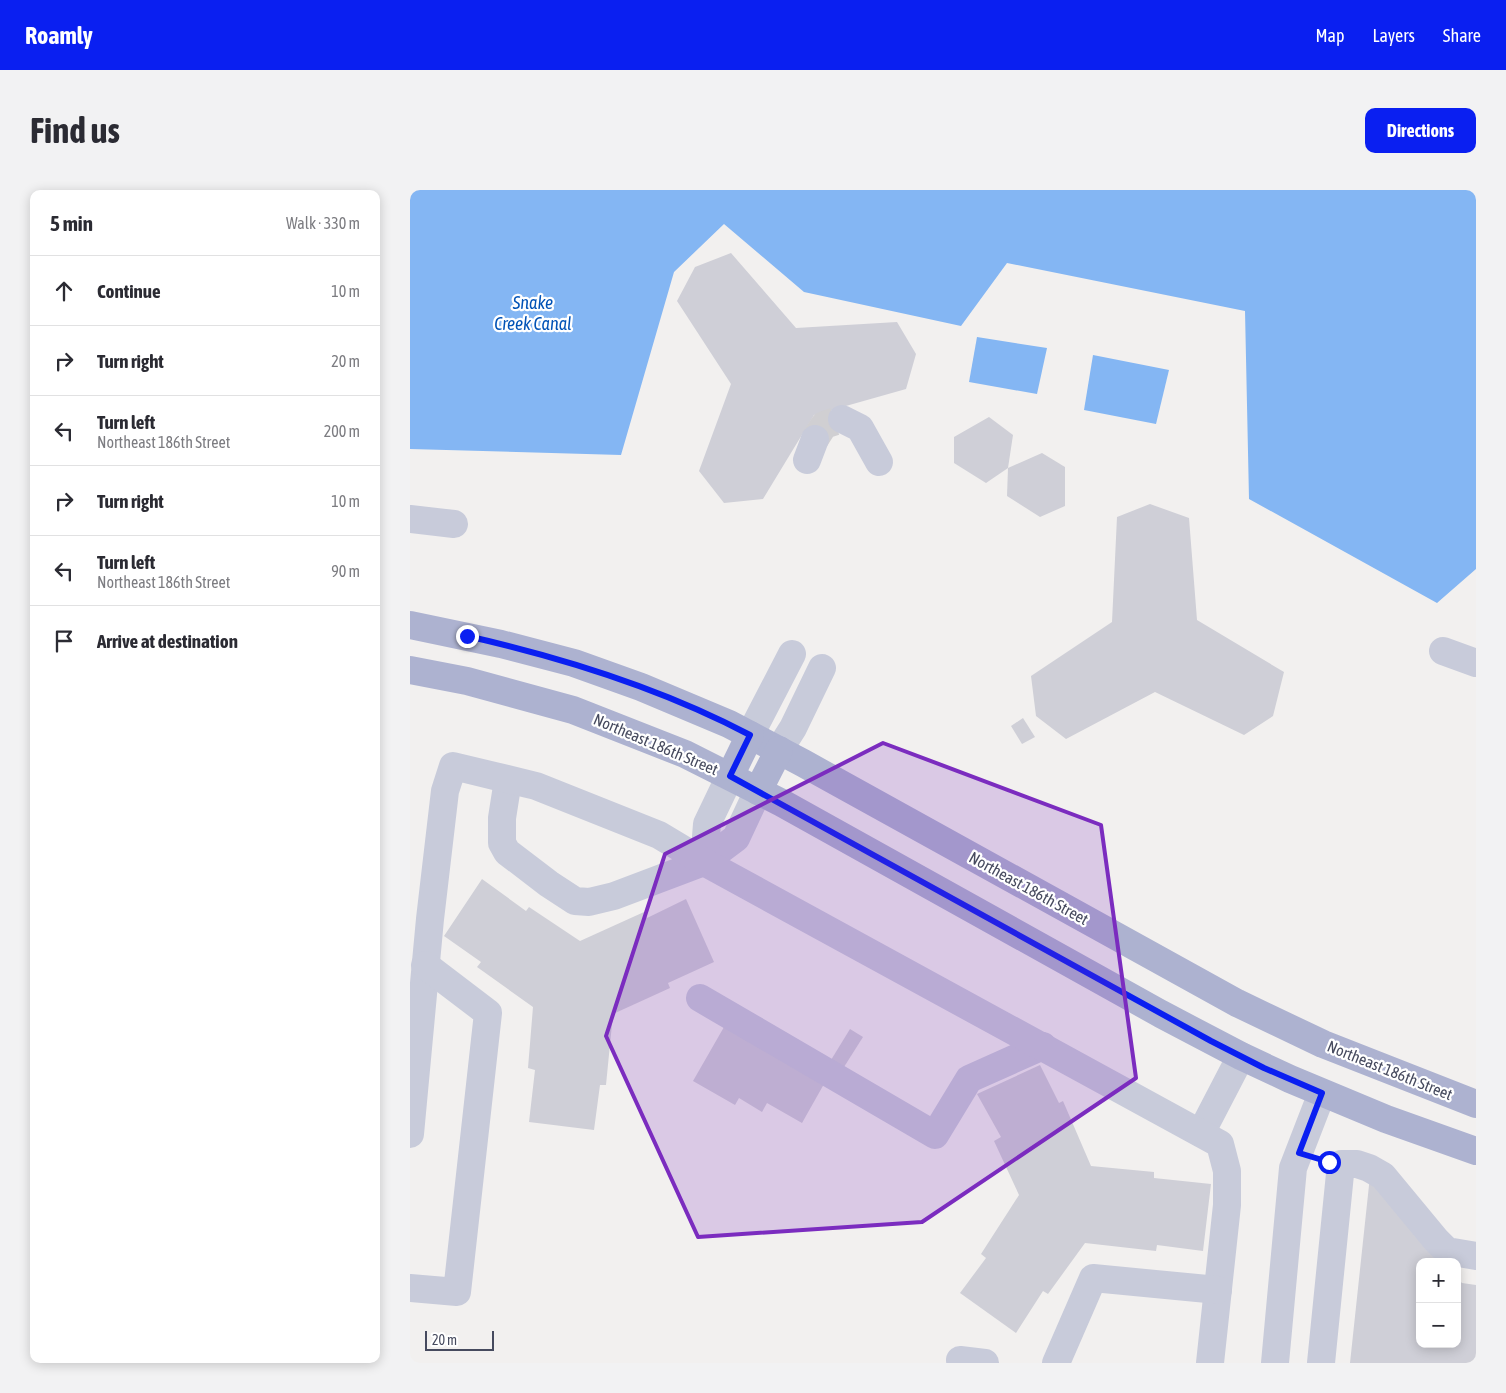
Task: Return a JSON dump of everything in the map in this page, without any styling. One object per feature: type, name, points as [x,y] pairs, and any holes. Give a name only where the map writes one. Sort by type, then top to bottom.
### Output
[{"type":"main road","name":"Northeast 186th Street","points":[[410,624],[501,644],[574,664],[666,697],[729,724],[1238,1003],[1323,1044],[1476,1104]]},
{"type":"main road","name":"Northeast 186th Street","points":[[410,670],[504,690],[573,710],[658,742],[758,791],[1161,1014],[1241,1056],[1322,1093],[1417,1131],[1476,1151]]},
{"type":"main road","points":[[730,776],[750,735]]},
{"type":"main road","points":[[758,791],[779,750]]},
{"type":"lane","points":[[842,419],[860,428],[879,462]]},
{"type":"lane","points":[[410,519],[454,524]]},
{"type":"lane","points":[[1443,651],[1476,663]]},
{"type":"lane","points":[[750,735],[792,654]]},
{"type":"lane","points":[[779,750],[793,728],[822,668]]},
{"type":"lane","points":[[410,1134],[425,965],[445,792],[453,766],[536,786],[659,835],[699,864],[1043,1046],[1220,1144],[1227,1171],[1226,1205],[1210,1363]]},
{"type":"lane","points":[[699,864],[707,824],[730,776]]},
{"type":"lane","points":[[508,780],[502,818],[502,843],[507,852],[575,901],[589,902],[614,896],[699,864],[736,838],[758,791]]},
{"type":"lane","points":[[410,1288],[457,1292],[488,1013],[425,965]]},
{"type":"lane","points":[[700,998],[936,1135],[969,1080],[1043,1046]]},
{"type":"lane","points":[[1201,1133],[1241,1056]]},
{"type":"lane","points":[[1275,1363],[1293,1168],[1322,1093]]},
{"type":"lane","points":[[1299,1153],[1329,1162],[1363,1166],[1383,1176],[1447,1251],[1476,1256]]},
{"type":"lane","points":[[1321,1363],[1341,1164]]},
{"type":"lane","points":[[1056,1363],[1093,1278],[1218,1290]]},
{"type":"highlighted area","points":[[883,743],[1101,825],[1136,1078],[922,1222],[698,1237],[606,1036],[665,854]]},
{"type":"water","name":"Snake Creek Canal","points":[[410,190],[1476,190],[1476,569],[1437,603],[1249,499],[1245,311],[1007,263],[961,326],[804,292],[724,224],[674,272],[621,455],[410,449]]},
{"type":"water","points":[[977,337],[1047,348],[1037,394],[969,382]]},
{"type":"water","points":[[1093,355],[1169,370],[1156,424],[1084,410]]},
{"type":"building","points":[[731,253],[796,328],[897,322],[916,354],[906,389],[814,415],[763,499],[724,503],[699,471],[731,384],[677,301],[695,267]]},
{"type":"building","points":[[989,417],[1013,435],[1008,468],[986,483],[954,463],[954,437]]},
{"type":"building","points":[[1042,453],[1065,467],[1065,506],[1040,517],[1007,496],[1008,468]]},
{"type":"building","points":[[1150,504],[1189,518],[1197,620],[1284,672],[1273,716],[1244,735],[1155,692],[1066,739],[1036,716],[1031,676],[1112,622],[1117,517]]},
{"type":"building","points":[[1023,718],[1035,737],[1022,744],[1011,726]]},
{"type":"building","points":[[482,879],[526,911],[529,907],[580,941],[644,912],[647,918],[686,899],[714,962],[668,983],[670,988],[613,1014],[606,1085],[600,1085],[594,1130],[529,1122],[535,1070],[528,1068],[533,1007],[477,967],[481,962],[444,936]]},
{"type":"building","points":[[724,1027],[824,1084],[802,1123],[767,1103],[762,1112],[739,1098],[735,1105],[693,1081]]},
{"type":"building","points":[[850,1029],[863,1037],[844,1067],[831,1060]]},
{"type":"building","points":[[1040,1065],[1059,1103],[1063,1101],[1091,1166],[1154,1172],[1154,1178],[1211,1184],[1203,1251],[1157,1245],[1156,1251],[1085,1243],[1048,1294],[1043,1291],[1016,1333],[960,1293],[986,1258],[981,1254],[1019,1195],[994,1141],[1001,1137],[977,1094]]},
{"type":"building","points":[[1370,1176],[1441,1258],[1416,1258],[1416,1348],[1461,1348],[1461,1282],[1476,1285],[1476,1363],[1350,1363]]},
{"type":"tunnel","points":[[815,439],[824,425],[842,419]]},
{"type":"route","points":[[467,636],[538,652],[641,687],[729,724],[750,735],[730,776],[1211,1041],[1264,1068],[1322,1093],[1299,1153],[1329,1162]]}]
